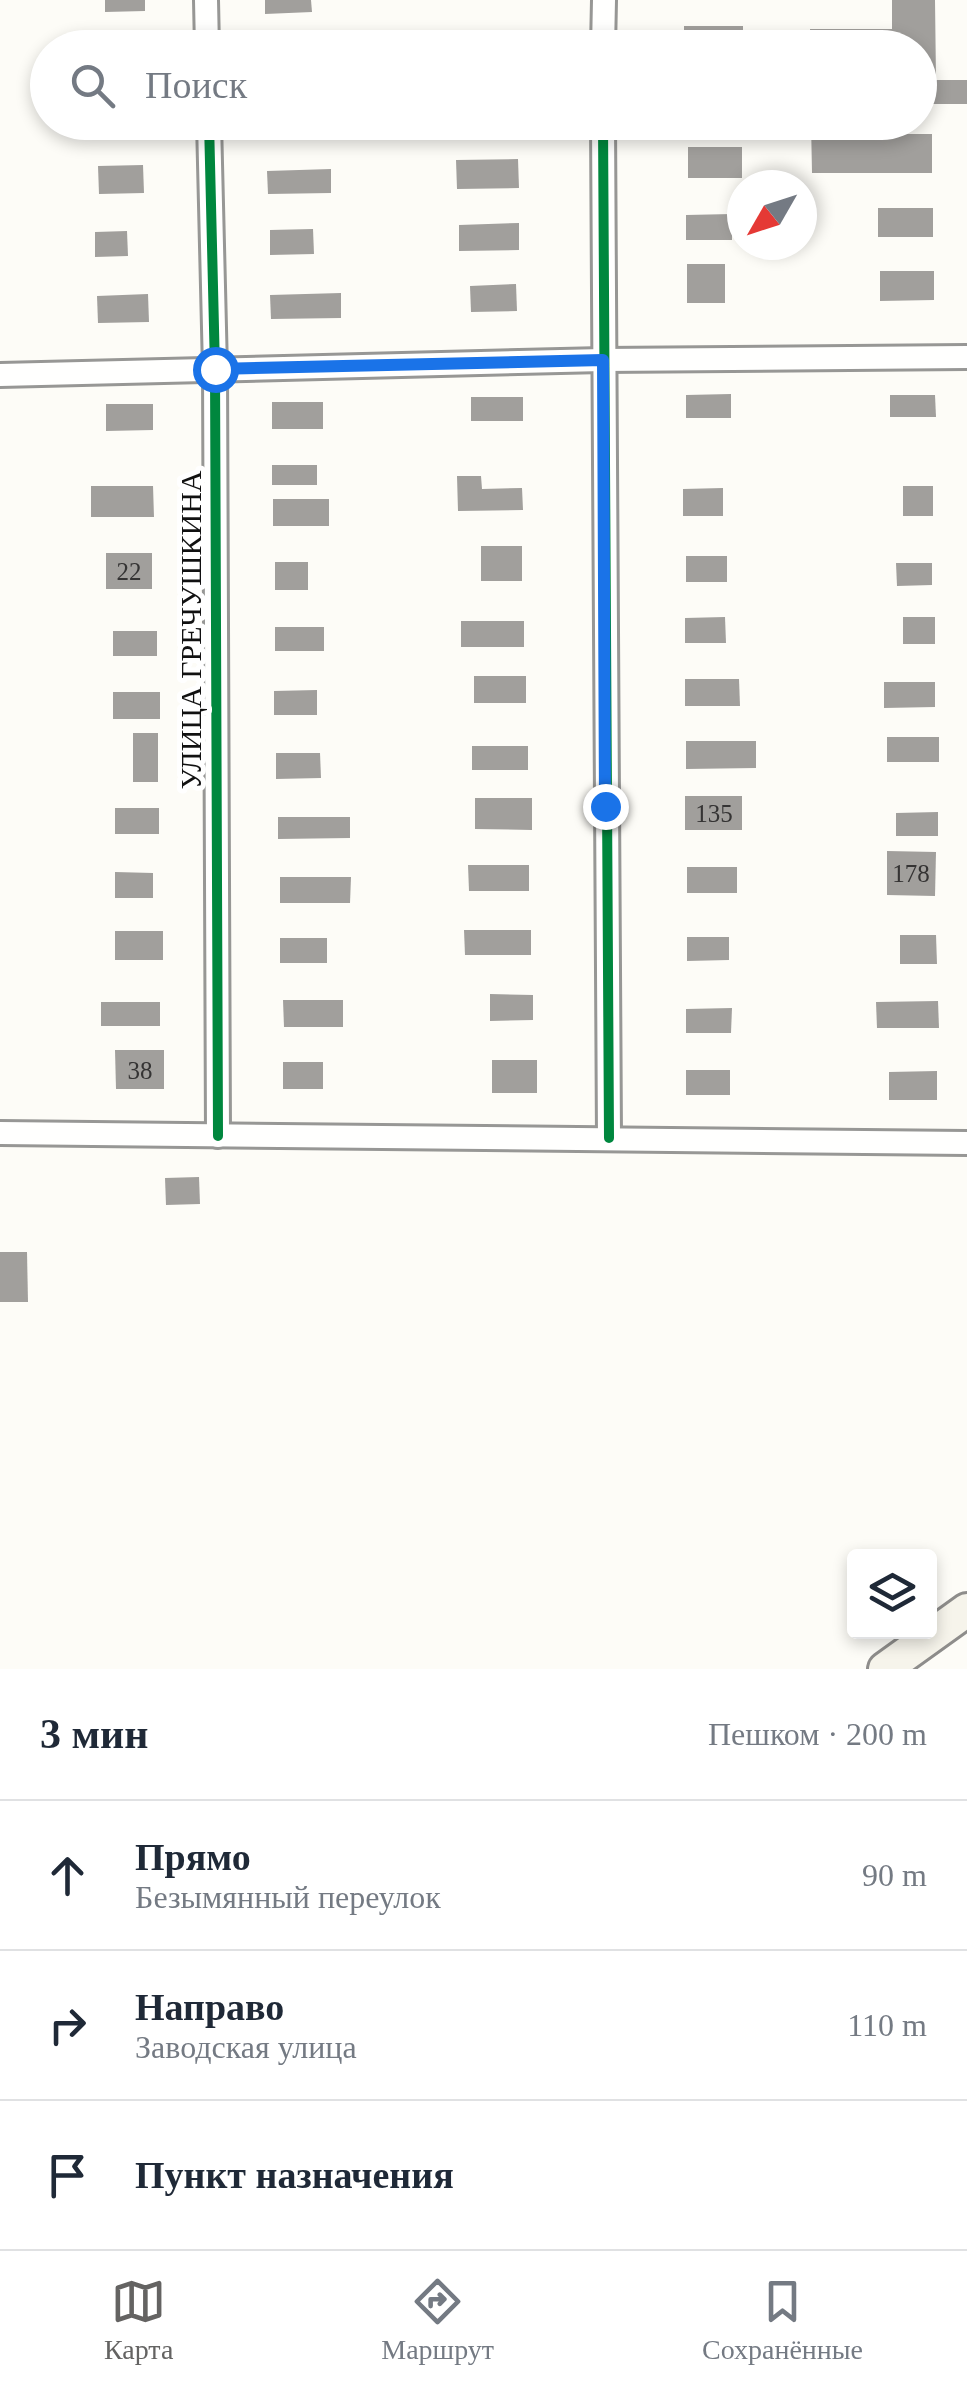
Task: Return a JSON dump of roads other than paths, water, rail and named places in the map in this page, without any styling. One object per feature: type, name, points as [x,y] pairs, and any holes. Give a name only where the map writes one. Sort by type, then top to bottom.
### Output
[{"type":"main road","points":[[885,1669],[967,1610]]},
{"type":"street","points":[[206,0],[207,30]]},
{"type":"street","points":[[603,30],[604,0]]},
{"type":"street","name":"УЛИЦА ГРЕЧУШКИНА","points":[[209,140],[215,369],[218,1136]]},
{"type":"street","points":[[602,140],[609,1138]]},
{"type":"street","points":[[0,374],[603,360],[967,357]]},
{"type":"street","points":[[0,1133],[967,1142]]}]
